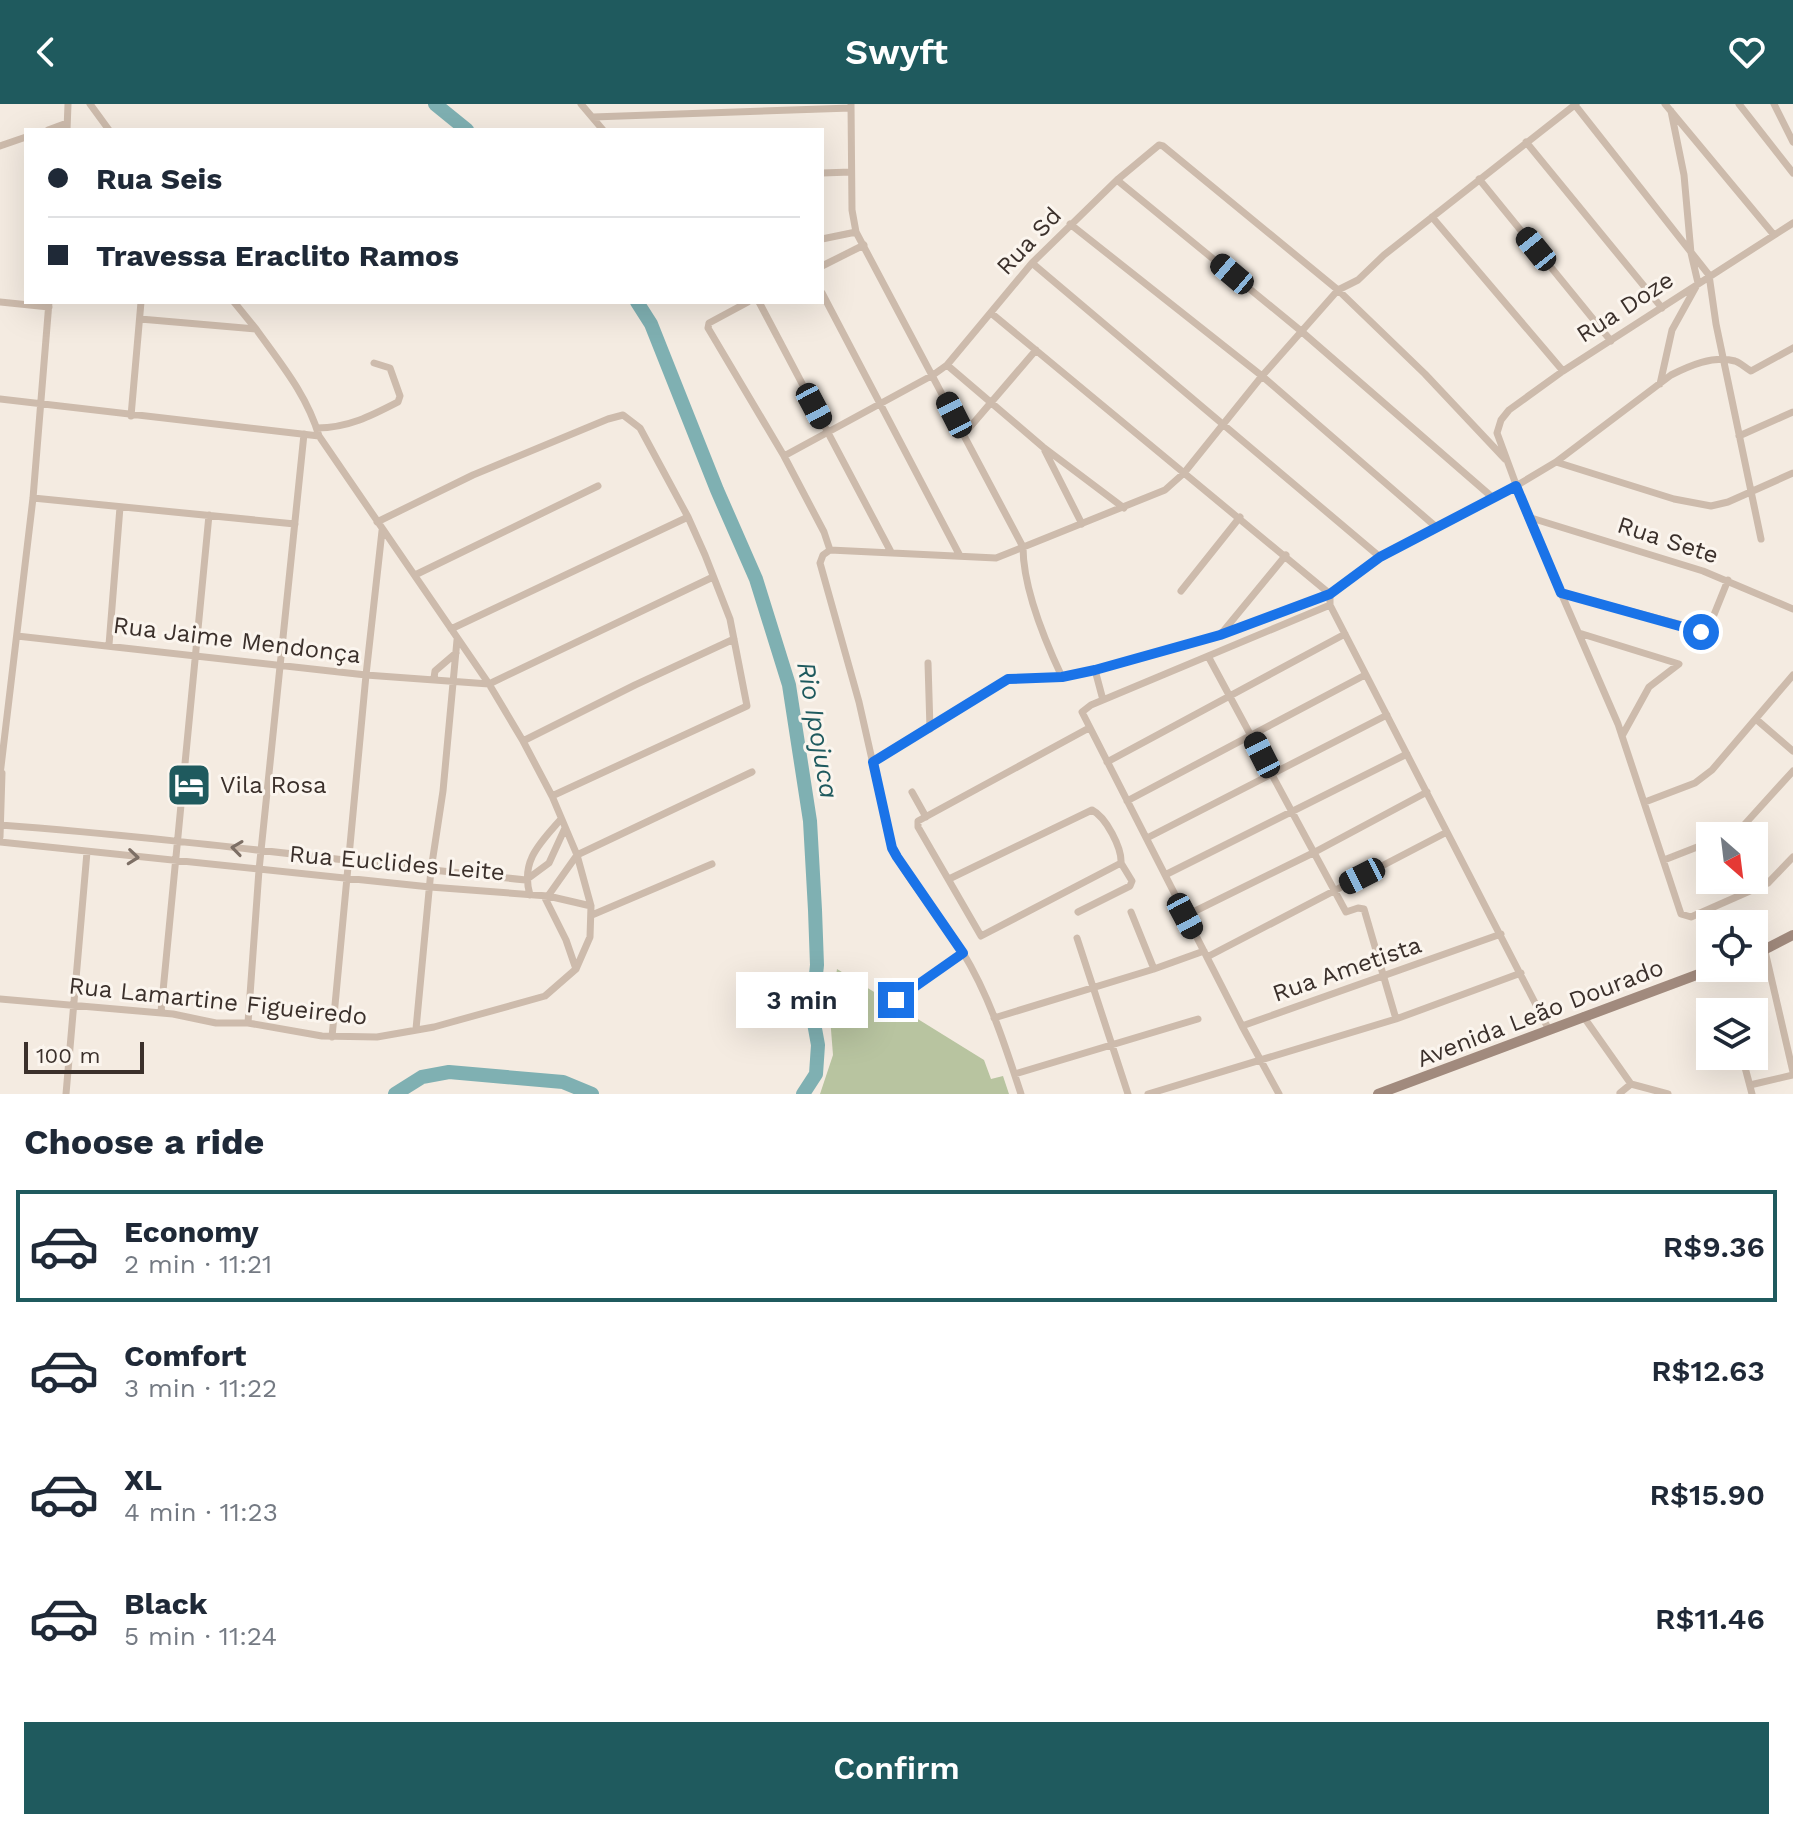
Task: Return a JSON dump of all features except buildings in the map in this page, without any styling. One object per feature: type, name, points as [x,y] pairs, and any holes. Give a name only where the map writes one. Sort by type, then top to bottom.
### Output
[{"type":"main road","points":[[1768,949],[1793,935]]},
{"type":"main road","name":"Avenida Leão Dourado","points":[[1378,1094],[1696,975]]},
{"type":"street","points":[[67,127],[68,104]]},
{"type":"street","points":[[90,104],[108,128]]},
{"type":"street","points":[[581,104],[601,128]]},
{"type":"street","points":[[1021,1094],[994,1018],[963,953],[892,848],[873,762],[820,563],[823,555],[830,550],[996,558],[1165,490],[1184,473],[1223,422],[1338,290],[1358,280],[1384,255],[1576,104],[1709,275],[1716,324],[1761,539]]},
{"type":"street","points":[[1665,104],[1774,235]]},
{"type":"street","points":[[1739,104],[1793,173]]},
{"type":"street","points":[[1774,104],[1793,142]]},
{"type":"street","points":[[593,117],[851,106],[852,210],[856,232],[1023,547],[1026,573],[1040,622],[1062,677]]},
{"type":"street","points":[[1660,384],[1672,330],[1698,283],[1691,253],[1684,175],[1671,111]]},
{"type":"street","points":[[0,146],[24,138]]},
{"type":"street","points":[[1526,142],[1662,308]]},
{"type":"street","name":"Rua Sd","points":[[784,456],[947,365],[1032,263],[1154,147],[1163,146],[1338,290]]},
{"type":"street","points":[[824,173],[851,172]]},
{"type":"street","points":[[1479,179],[1611,341]]},
{"type":"street","points":[[1117,180],[1301,331],[1492,497]]},
{"type":"street","points":[[1432,217],[1563,371]]},
{"type":"street","name":"Rua Doze","points":[[1508,462],[1499,441],[1498,427],[1509,410],[1563,371],[1793,223]]},
{"type":"street","points":[[1070,224],[1262,376],[1435,526]]},
{"type":"street","points":[[824,239],[856,232]]},
{"type":"street","points":[[824,265],[864,245]]},
{"type":"street","points":[[1032,263],[1380,557]]},
{"type":"street","points":[[1338,290],[1425,374],[1508,462],[1528,517],[1622,736],[1679,911],[1686,918],[1768,883],[1793,857]]},
{"type":"street","points":[[824,297],[960,556]]},
{"type":"street","points":[[0,302],[24,303]]},
{"type":"street","points":[[131,416],[141,304]]},
{"type":"street","points":[[236,304],[303,394],[318,432],[382,531],[489,684],[552,796],[577,855],[592,910],[590,937],[576,969]]},
{"type":"street","points":[[744,304],[709,323],[708,328],[784,456],[824,532],[830,550]]},
{"type":"street","points":[[760,304],[891,552]]},
{"type":"street","points":[[0,775],[33,498],[49,305]]},
{"type":"street","points":[[991,313],[1330,594],[1330,605],[1365,675],[1549,1030]]},
{"type":"street","points":[[140,319],[256,329]]},
{"type":"street","points":[[873,762],[1008,679],[1062,677],[1095,670],[1220,635],[1330,594],[1380,557],[1556,462],[1688,366],[1724,359],[1751,371],[1793,348]]},
{"type":"street","points":[[964,434],[1036,350]]},
{"type":"street","points":[[0,399],[304,434],[355,423],[398,402],[400,396],[390,368],[374,363]]},
{"type":"street","points":[[947,365],[1043,447],[1124,508]]},
{"type":"street","points":[[1739,436],[1793,412]]},
{"type":"street","points":[[377,522],[473,475],[623,415],[640,428],[688,517],[730,619],[747,706],[552,796]]},
{"type":"street","points":[[248,1023],[259,870],[304,434]]},
{"type":"street","points":[[1043,447],[1082,524]]},
{"type":"street","points":[[1556,462],[1693,504],[1720,504],[1793,473]]},
{"type":"street","points":[[415,575],[598,486]]},
{"type":"street","points":[[33,498],[295,524]]},
{"type":"street","points":[[109,645],[120,507]]},
{"type":"street","points":[[161,1012],[209,515]]},
{"type":"street","points":[[451,629],[688,517]]},
{"type":"street","points":[[1181,591],[1240,517]]},
{"type":"street","name":"Rua Sete","points":[[1528,517],[1728,580],[1793,609]]},
{"type":"street","points":[[332,1037],[382,531]]},
{"type":"street","points":[[1220,635],[1286,555]]},
{"type":"street","points":[[489,684],[713,577]]},
{"type":"street","points":[[1561,593],[1705,631],[1728,580]]},
{"type":"street","points":[[1279,1094],[1082,712],[1103,700],[1330,605]]},
{"type":"street","points":[[1579,633],[1679,664],[1649,687],[1622,736]]},
{"type":"street","points":[[1107,762],[1345,634]]},
{"type":"street","name":"Rua Jaime Mendonça","points":[[17,636],[196,658],[489,684]]},
{"type":"street","points":[[523,741],[734,639]]},
{"type":"street","points":[[416,1029],[457,640]]},
{"type":"street","points":[[434,678],[435,671],[456,653]]},
{"type":"street","points":[[1208,656],[1346,912],[1364,909],[1396,1019]]},
{"type":"street","points":[[928,663],[930,729]]},
{"type":"street","points":[[1095,670],[1103,700]]},
{"type":"street","points":[[1127,801],[1365,675]]},
{"type":"street","points":[[1645,802],[1705,776],[1757,720],[1793,675]]},
{"type":"street","points":[[1147,838],[1387,715]]},
{"type":"street","points":[[1757,720],[1793,751]]},
{"type":"street","points":[[1089,728],[918,821],[918,827],[981,936],[1121,863]]},
{"type":"street","points":[[1165,875],[1407,754]]},
{"type":"street","points":[[0,840],[2,763]]},
{"type":"street","points":[[1747,822],[1793,771]]},
{"type":"street","points":[[576,969],[546,896],[577,855],[752,772]]},
{"type":"street","points":[[912,792],[926,817]]},
{"type":"street","points":[[1185,916],[1427,792]]},
{"type":"street","points":[[949,879],[1092,810],[1098,813],[1120,850],[1121,863],[1132,881],[1130,886],[1078,912]]},
{"type":"street","points":[[530,895],[526,880],[533,852],[561,819]]},
{"type":"street","name":"Rua Euclides Leite","points":[[1,825],[176,840],[526,880],[549,863],[565,828]]},
{"type":"street","points":[[994,1018],[1205,954],[1447,832]]},
{"type":"street","name":"Rua Euclides Leite","points":[[0,840],[259,870],[546,896],[592,910]]},
{"type":"street","points":[[1664,860],[1696,847]]},
{"type":"street","points":[[66,1094],[87,852]]},
{"type":"street","points":[[592,910],[712,864]]},
{"type":"street","points":[[1131,912],[1154,969]]},
{"type":"street","name":"Rua Ametista","points":[[1242,1026],[1501,934]]},
{"type":"street","points":[[1077,938],[1128,1094]]},
{"type":"street","points":[[896,1000],[963,953]]},
{"type":"street","name":"Rua Lamartine Figueiredo","points":[[0,999],[161,1012],[216,1023],[248,1023],[332,1037],[377,1037],[446,1024],[545,996],[576,969]]},
{"type":"street","points":[[1148,1094],[1396,1019],[1521,973]]},
{"type":"street","points":[[1746,1070],[1751,1090],[1793,1074],[1768,982]]},
{"type":"street","points":[[1583,1016],[1631,1084],[1668,1094]]},
{"type":"street","points":[[1015,1074],[1198,1019]]},
{"type":"street","points":[[1619,1094],[1631,1084]]},
{"type":"green space","points":[[837,969],[984,1060],[991,1079],[1003,1076],[1009,1094],[820,1094],[833,1055],[830,1017]]},
{"type":"waterway","name":"Rio Ipojuca","points":[[435,104],[465,128]]},
{"type":"waterway","name":"Rio Ipojuca","points":[[638,304],[651,324],[756,579],[789,685],[810,821],[817,965],[812,1012],[818,1045],[816,1074],[803,1094]]},
{"type":"waterway","name":"Rio Ipojuca","points":[[395,1094],[422,1077],[449,1072],[563,1082],[592,1094]]},
{"type":"place","name":"Vila Rosa","points":[[189,785]]},
{"type":"route","points":[[896,1000],[963,953],[892,848],[873,762],[930,729],[1000,682],[1013,677],[1062,677],[1095,670],[1200,642],[1255,623],[1330,594],[1380,557],[1516,486],[1561,593],[1701,632]]}]
